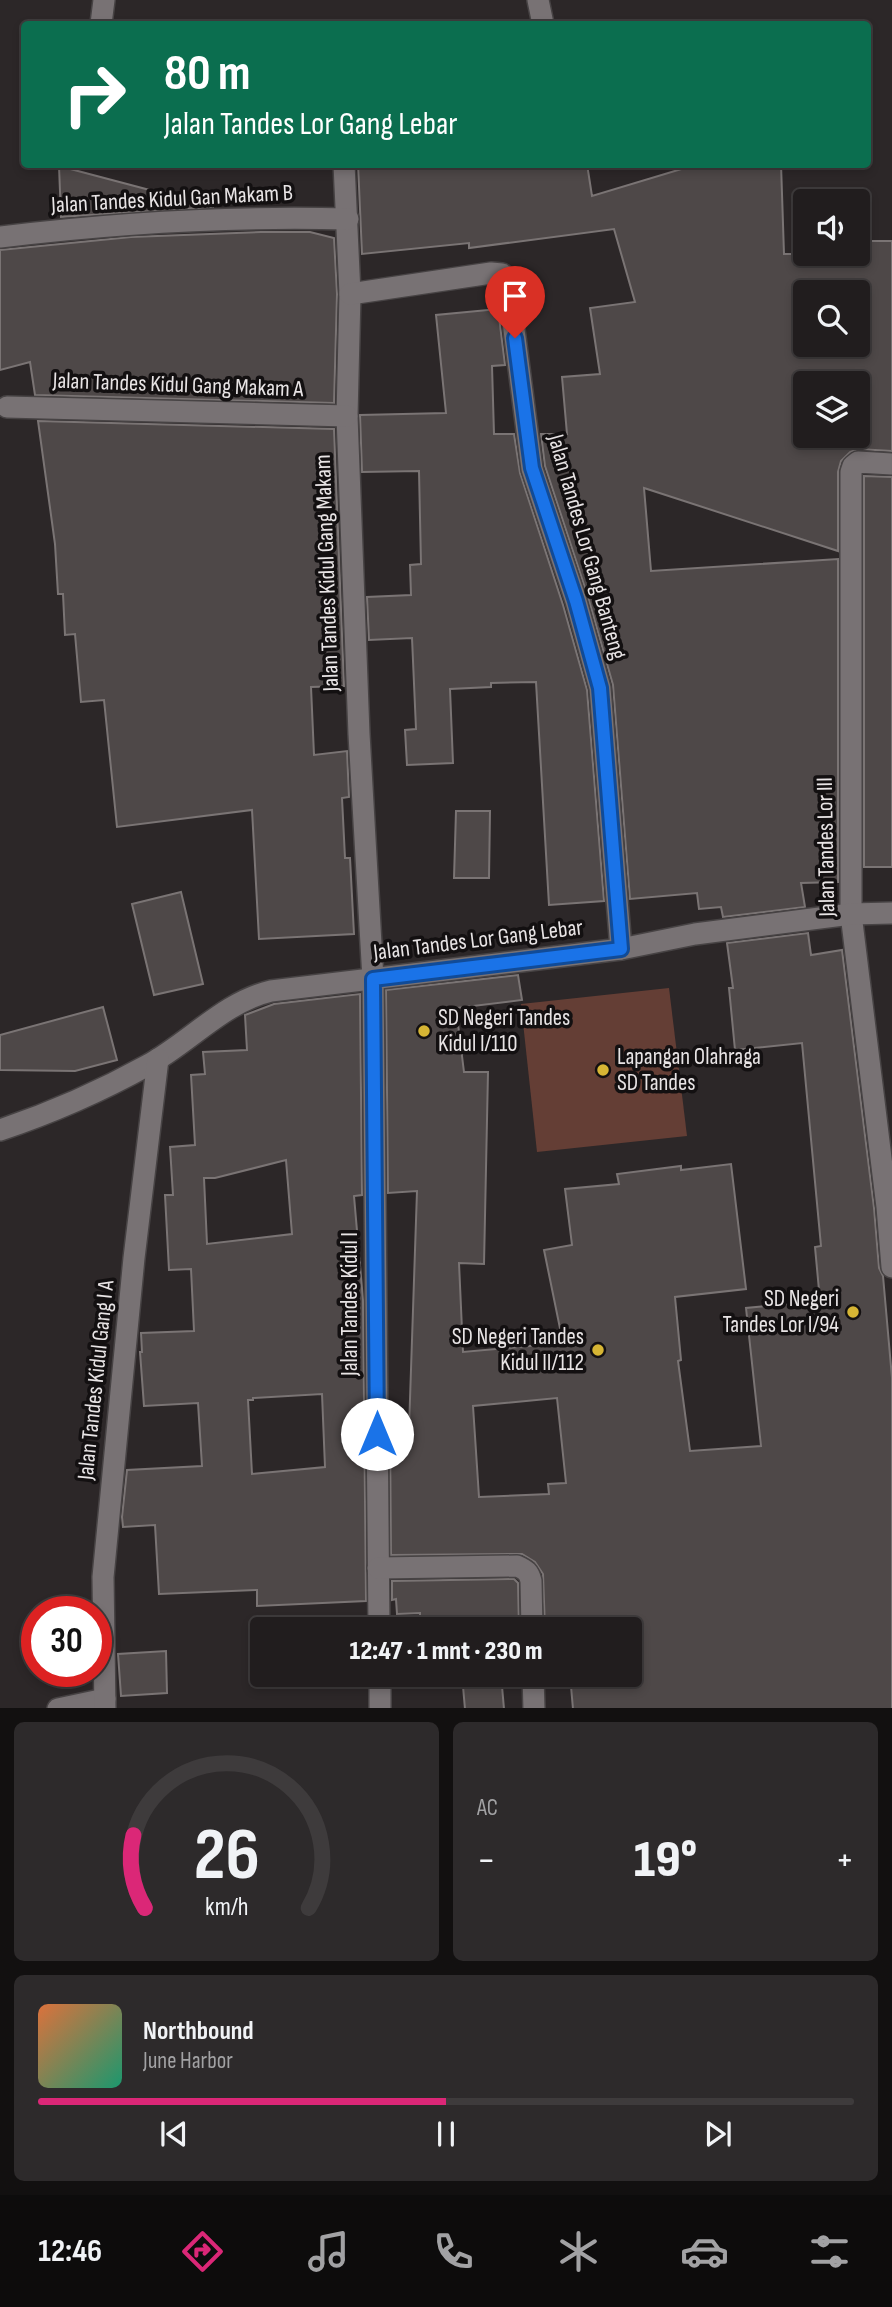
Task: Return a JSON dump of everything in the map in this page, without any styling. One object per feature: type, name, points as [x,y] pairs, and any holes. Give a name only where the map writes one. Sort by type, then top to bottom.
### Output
[{"type":"street","points":[[101,21],[104,0]]},
{"type":"street","points":[[538,0],[542,21]]},
{"type":"street","name":"Jalan Tandes Kidul Gang Makam","points":[[344,168],[350,294],[347,416],[359,734],[373,979]]},
{"type":"street","name":"Jalan Tandes Kidul Gan Makam B","points":[[0,237],[186,220],[283,217],[348,219]]},
{"type":"street","name":"Jalan Tandes Lor Gang Banteng","points":[[350,294],[491,273],[502,274],[508,283],[532,468],[576,601],[600,688],[621,949]]},
{"type":"street","name":"Jalan Tandes Kidul Gang Makam A","points":[[7,407],[347,416]]},
{"type":"street","name":"Jalan Tandes Lor III","points":[[892,464],[858,462],[851,472],[851,914],[892,1267]]},
{"type":"street","name":"Jalan Tandes Lor Gang Lebar","points":[[0,1130],[106,1086],[154,1061],[241,1001],[254,995],[621,949],[695,934],[851,914],[892,913]]},
{"type":"street","name":"Jalan Tandes Kidul I","points":[[373,979],[379,1617]]},
{"type":"street","name":"Jalan Tandes Kidul Gang I A","points":[[102,1703],[103,1577],[154,1061]]},
{"type":"street","points":[[378,1568],[517,1566],[530,1574],[532,1617]]},
{"type":"street","points":[[380,1687],[380,1708]]},
{"type":"street","points":[[533,1687],[534,1708]]},
{"type":"street","points":[[60,1708],[102,1703]]},
{"type":"shaded area","name":"Lapangan Olahraga SD Tandes","points":[[669,988],[687,1136],[537,1152],[521,1004]]},
{"type":"building","points":[[59,168],[214,207],[61,217]]},
{"type":"building","points":[[358,168],[588,168],[592,196],[685,168],[781,168],[784,254],[793,254],[793,266],[870,266],[870,241],[892,241],[892,451],[858,449],[850,452],[841,461],[838,472],[838,551],[644,488],[651,571],[838,559],[838,882],[801,883],[805,907],[723,917],[721,907],[699,909],[697,893],[630,899],[613,685],[588,597],[545,466],[541,434],[567,434],[562,377],[600,374],[590,308],[635,302],[614,229],[469,248],[469,243],[362,254]]},
{"type":"building","points":[[310,232],[334,238],[337,294],[334,403],[35,395],[30,362],[0,370],[0,250],[131,237]]},
{"type":"building","points":[[498,309],[505,365],[492,366],[494,434],[514,434],[520,473],[563,605],[587,690],[604,901],[549,905],[536,682],[491,683],[491,687],[450,689],[453,763],[407,765],[405,730],[416,729],[412,638],[369,640],[367,597],[411,595],[410,565],[421,564],[419,471],[362,472],[360,415],[446,413],[436,315]]},
{"type":"building","points":[[38,421],[334,429],[344,686],[311,687],[314,755],[347,751],[349,797],[342,798],[345,858],[350,858],[354,934],[259,939],[252,810],[117,827],[104,700],[81,702],[75,634],[65,635],[63,594],[58,594],[55,544]]},
{"type":"building","points":[[864,476],[892,477],[892,867],[864,867]]},
{"type":"building","points":[[456,811],[490,811],[489,878],[454,878]]},
{"type":"building","points":[[181,892],[203,984],[154,995],[132,904]]},
{"type":"building","points":[[808,933],[811,955],[842,950],[879,1268],[883,1276],[892,1378],[892,1708],[573,1708],[571,1687],[642,1687],[642,1617],[545,1617],[543,1574],[535,1562],[522,1554],[391,1555],[390,1430],[409,1429],[417,1191],[388,1193],[386,990],[518,975],[522,1000],[456,1008],[464,1072],[488,1072],[484,1264],[459,1263],[463,1352],[563,1343],[544,1250],[572,1245],[565,1189],[619,1184],[617,1174],[681,1166],[681,1170],[731,1164],[746,1289],[675,1297],[681,1360],[678,1361],[690,1451],[761,1446],[746,1308],[820,1301],[815,1247],[821,1246],[802,1043],[735,1050],[729,988],[733,988],[727,943]],"holes":[[[557,1398],[566,1483],[548,1484],[549,1494],[479,1497],[473,1406]]]},
{"type":"building","points":[[360,994],[362,1195],[354,1196],[363,1300],[366,1601],[257,1606],[257,1590],[159,1594],[155,1525],[123,1527],[127,1470],[202,1466],[198,1403],[144,1406],[141,1333],[194,1331],[191,1269],[169,1270],[165,1195],[173,1195],[170,1147],[195,1145],[191,1075],[205,1074],[203,1052],[247,1050],[245,1015],[274,1004]],"holes":[[[286,1160],[292,1234],[207,1244],[204,1178],[215,1178]],[[322,1394],[325,1467],[252,1474],[248,1400]]]},
{"type":"building","points":[[103,1007],[117,1060],[75,1071],[0,1070],[0,1035]]},
{"type":"building","points":[[514,1579],[518,1583],[519,1617],[420,1617],[420,1613],[397,1614],[396,1599],[392,1600],[392,1581]]},
{"type":"building","points":[[166,1651],[167,1693],[121,1696],[118,1654]]},
{"type":"building","points":[[463,1687],[502,1687],[504,1708],[465,1708]]},
{"type":"place","name":"SD Negeri Tandes Kidul I/110","points":[[424,1031]]},
{"type":"place","name":"Lapangan Olahraga SD Tandes","points":[[603,1070]]},
{"type":"place","name":"SD Negeri Tandes Lor I/94","points":[[853,1312]]},
{"type":"place","name":"SD Negeri Tandes Kidul II/112","points":[[598,1350]]},
{"type":"route","points":[[377,1434],[373,979],[621,949],[600,688],[576,601],[532,468],[515,338]]}]
